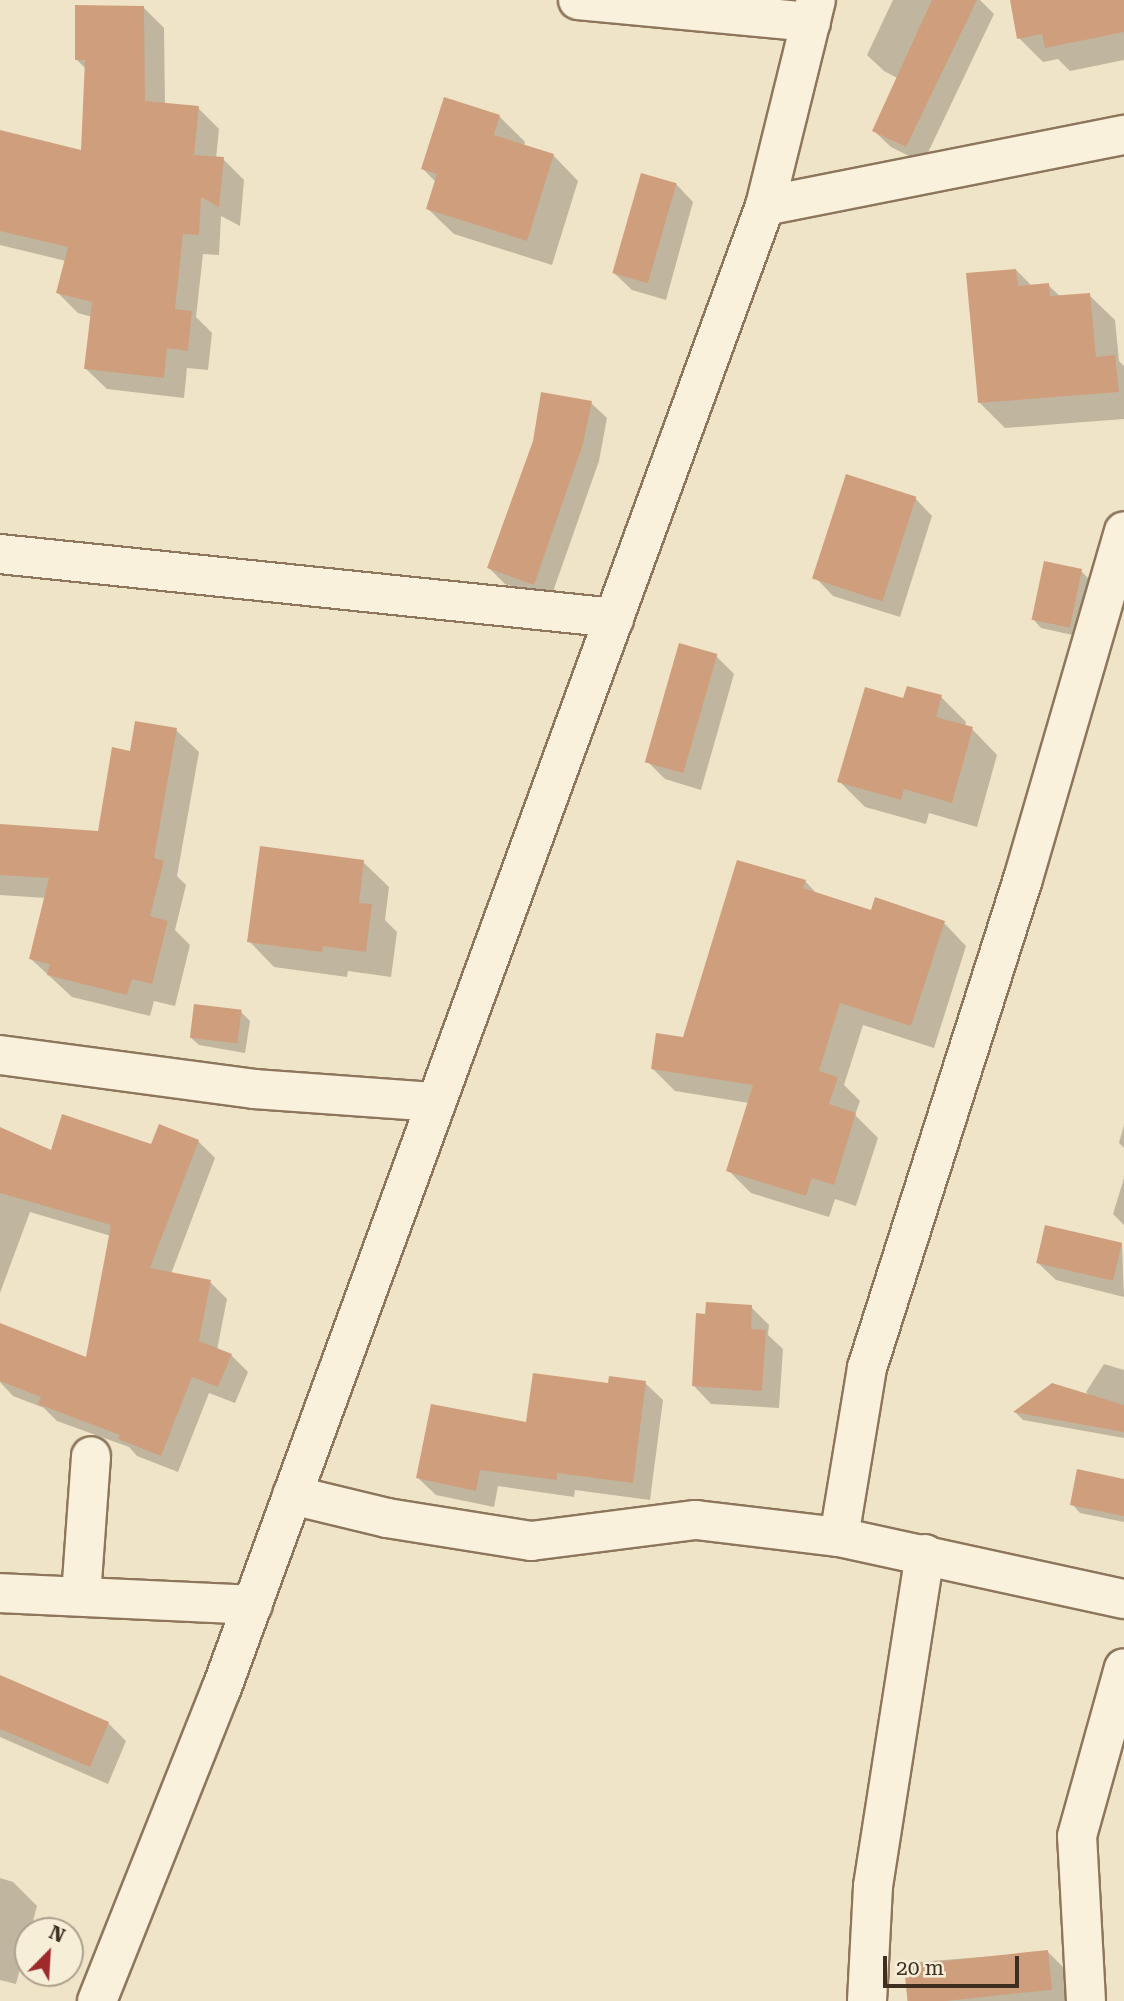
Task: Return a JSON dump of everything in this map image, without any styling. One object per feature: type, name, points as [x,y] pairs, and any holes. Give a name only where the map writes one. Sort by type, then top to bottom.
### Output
[{"type":"street","points":[[97,2001],[253,1605],[765,206],[813,11],[578,0]]},
{"type":"street","points":[[765,206],[1124,135]]},
{"type":"street","points":[[839,1537],[867,1368],[1019,892],[1114,607],[1124,531]]},
{"type":"street","points":[[0,554],[615,618]]},
{"type":"street","points":[[0,1055],[254,1089],[437,1102]]},
{"type":"street","points":[[81,1596],[92,1456]]},
{"type":"street","points":[[292,1495],[387,1518],[531,1541],[696,1520],[839,1537],[1124,1599]]},
{"type":"street","points":[[867,2001],[873,1886],[925,1554]]},
{"type":"street","points":[[0,1592],[253,1605]]},
{"type":"street","points":[[1086,2001],[1077,1836],[1124,1668]]},
{"type":"building","points":[[932,0],[977,0],[906,147],[872,131]]},
{"type":"building","points":[[1010,0],[1124,0],[1124,32],[1045,48],[1042,34],[1017,39]]},
{"type":"building","points":[[75,5],[144,6],[145,101],[199,106],[194,155],[224,157],[219,207],[201,197],[199,235],[183,234],[175,309],[192,311],[188,351],[167,348],[164,378],[84,369],[92,302],[56,293],[68,247],[0,231],[0,130],[81,150],[85,60],[75,60]]},
{"type":"building","points":[[444,97],[500,115],[494,135],[554,154],[527,241],[426,209],[437,174],[421,169]]},
{"type":"building","points":[[641,173],[677,183],[648,283],[612,273]]},
{"type":"building","points":[[1016,269],[1018,286],[1049,283],[1050,296],[1090,293],[1096,357],[1115,355],[1119,392],[978,403],[966,273]]},
{"type":"building","points":[[541,392],[592,401],[583,444],[534,585],[487,568],[533,441]]},
{"type":"building","points":[[846,474],[916,497],[882,601],[812,579]]},
{"type":"building","points":[[1044,561],[1082,569],[1070,628],[1032,620]]},
{"type":"building","points":[[679,643],[717,654],[683,773],[645,762]]},
{"type":"building","points":[[907,686],[942,695],[936,717],[973,727],[952,803],[904,789],[901,800],[837,782],[865,687],[903,698]]},
{"type":"building","points":[[135,721],[177,728],[154,858],[164,861],[150,916],[168,921],[152,984],[132,979],[127,995],[47,975],[50,964],[29,959],[49,878],[0,875],[0,824],[98,831],[112,747],[130,751]]},
{"type":"building","points":[[260,846],[364,860],[359,903],[372,904],[366,952],[323,946],[322,952],[247,942]]},
{"type":"building","points":[[737,860],[806,880],[803,888],[871,910],[875,897],[945,921],[911,1026],[840,1003],[819,1071],[838,1077],[829,1104],[856,1113],[834,1185],[812,1178],[806,1196],[726,1171],[753,1085],[651,1069],[656,1033],[683,1037]]},
{"type":"building","points":[[194,1004],[242,1010],[237,1044],[190,1038]]},
{"type":"building","points":[[62,1114],[151,1144],[159,1124],[199,1140],[150,1268],[211,1280],[199,1341],[232,1354],[218,1387],[192,1377],[161,1456],[118,1439],[120,1435],[38,1404],[41,1397],[0,1381],[0,1323],[86,1357],[111,1225],[0,1193],[0,1127],[51,1150]]},
{"type":"building","points":[[1045,1225],[1122,1243],[1113,1281],[1036,1263]]},
{"type":"building","points":[[706,1302],[752,1305],[751,1329],[766,1330],[762,1391],[692,1386],[696,1313],[705,1314]]},
{"type":"building","points":[[533,1373],[608,1383],[609,1376],[646,1381],[633,1483],[557,1473],[557,1480],[480,1470],[476,1491],[416,1478],[431,1404],[526,1422]]},
{"type":"building","points":[[1052,1383],[1124,1405],[1124,1432],[1013,1412]]},
{"type":"building","points":[[1077,1469],[1124,1479],[1124,1516],[1070,1505]]},
{"type":"building","points":[[0,1675],[109,1722],[90,1767],[0,1729]]},
{"type":"building","points":[[1048,1950],[1052,1990],[945,2001],[908,2001],[904,1965]]}]
